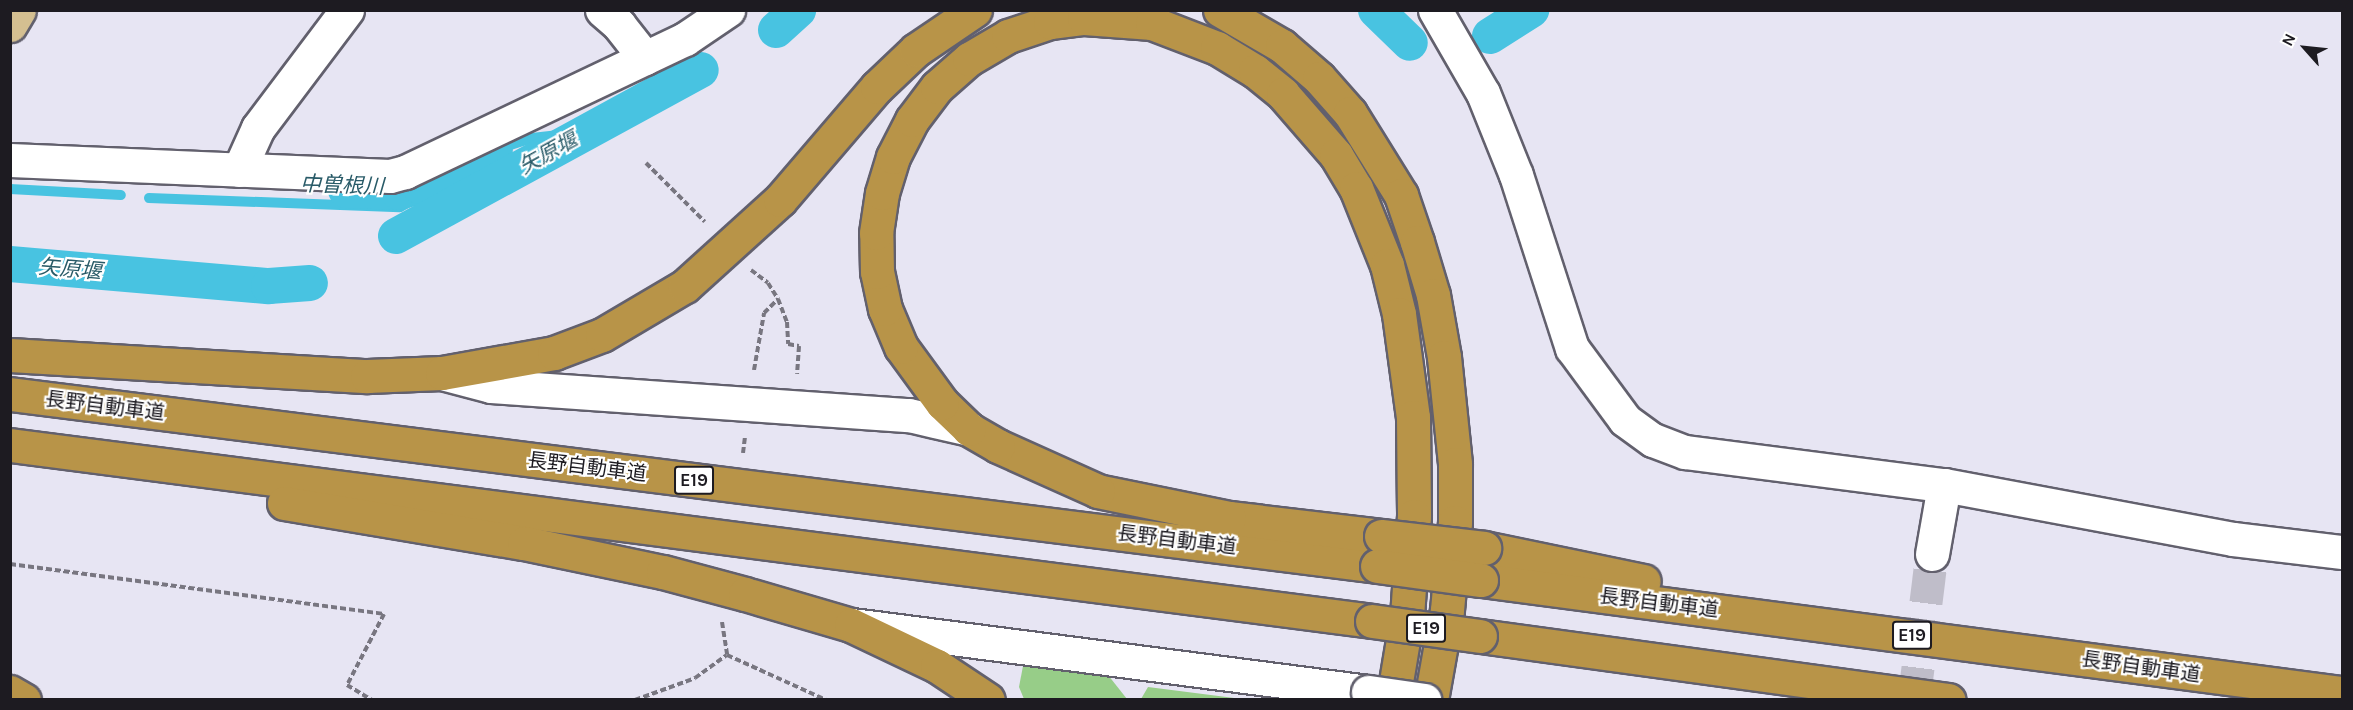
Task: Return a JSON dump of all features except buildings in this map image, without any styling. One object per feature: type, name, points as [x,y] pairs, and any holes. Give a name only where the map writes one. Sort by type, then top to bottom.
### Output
[{"type":"highway","points":[[10,356],[367,376],[442,373],[554,353],[602,335],[685,286],[780,200],[885,80],[916,51],[975,10]]},
{"type":"highway","points":[[1220,10],[1282,46],[1319,78],[1350,114],[1377,151],[1401,195],[1434,295],[1444,357],[1455,464],[1455,522],[1447,610],[1431,699]]},
{"type":"highway","points":[[1380,696],[1407,616],[1415,465],[1413,417],[1399,314],[1373,226],[1341,163],[1283,94],[1246,65],[1217,48],[1152,23],[1084,18],[1050,22],[1008,36],[969,59],[937,87],[919,112],[894,157],[882,193],[877,272],[885,309],[901,347],[924,382],[969,429],[998,447],[1098,491],[1379,551],[1484,548],[1904,634]]},
{"type":"highway","name":"長野自動車道","points":[[10,394],[1379,551],[1481,580],[2343,693]]},
{"type":"highway","name":"E19","points":[[10,445],[1372,621],[1949,699]]},
{"type":"highway","points":[[10,459],[524,543],[663,572],[851,625],[937,666],[988,699]]},
{"type":"highway","points":[[10,693],[24,699]]},
{"type":"main road","points":[[10,25],[19,10]]},
{"type":"street","points":[[239,170],[258,128],[347,10]]},
{"type":"street","points":[[602,10],[619,25],[645,58]]},
{"type":"street","points":[[10,160],[379,176],[405,172],[685,39],[728,10]]},
{"type":"street","points":[[1445,14],[1483,93],[1516,175],[1572,348],[1625,420],[1653,440],[1685,452],[1944,485],[2233,539],[2343,552]]},
{"type":"street","points":[[442,373],[491,386],[909,415],[969,429]]},
{"type":"street","points":[[1932,554],[1944,485]]},
{"type":"street","points":[[851,625],[1380,696],[1424,699]]},
{"type":"path","points":[[646,163],[708,226]]},
{"type":"path","points":[[741,262],[768,283],[778,299],[787,322],[788,344],[799,346],[796,377]]},
{"type":"path","points":[[752,380],[764,313],[778,299]]},
{"type":"path","points":[[10,564],[384,614],[346,685],[372,699]]},
{"type":"path","points":[[723,612],[722,634],[727,655]]},
{"type":"path","points":[[635,699],[695,678],[727,655]]},
{"type":"path","points":[[727,655],[826,699]]},
{"type":"green space","points":[[1023,666],[1108,675],[1127,699],[1024,699],[1019,687]]},
{"type":"green space","points":[[1148,687],[1242,699],[1141,699]]},
{"type":"waterway","name":"矢原堰","points":[[776,30],[798,10]]},
{"type":"waterway","name":"矢原堰","points":[[1376,10],[1410,43]]},
{"type":"waterway","name":"矢原堰","points":[[1490,36],[1531,10]]},
{"type":"waterway","name":"矢原堰","points":[[396,236],[701,70]]},
{"type":"waterway","name":"中曽根川","points":[[149,198],[400,207],[484,162],[495,150],[532,138],[586,132]]},
{"type":"waterway","points":[[346,190],[399,192],[420,186],[495,150]]},
{"type":"waterway","name":"中曽根川","points":[[10,189],[121,195]]},
{"type":"waterway","name":"矢原堰","points":[[10,264],[269,286],[310,283]]},
{"type":"tunnel","points":[[1914,700],[1932,554]]}]
